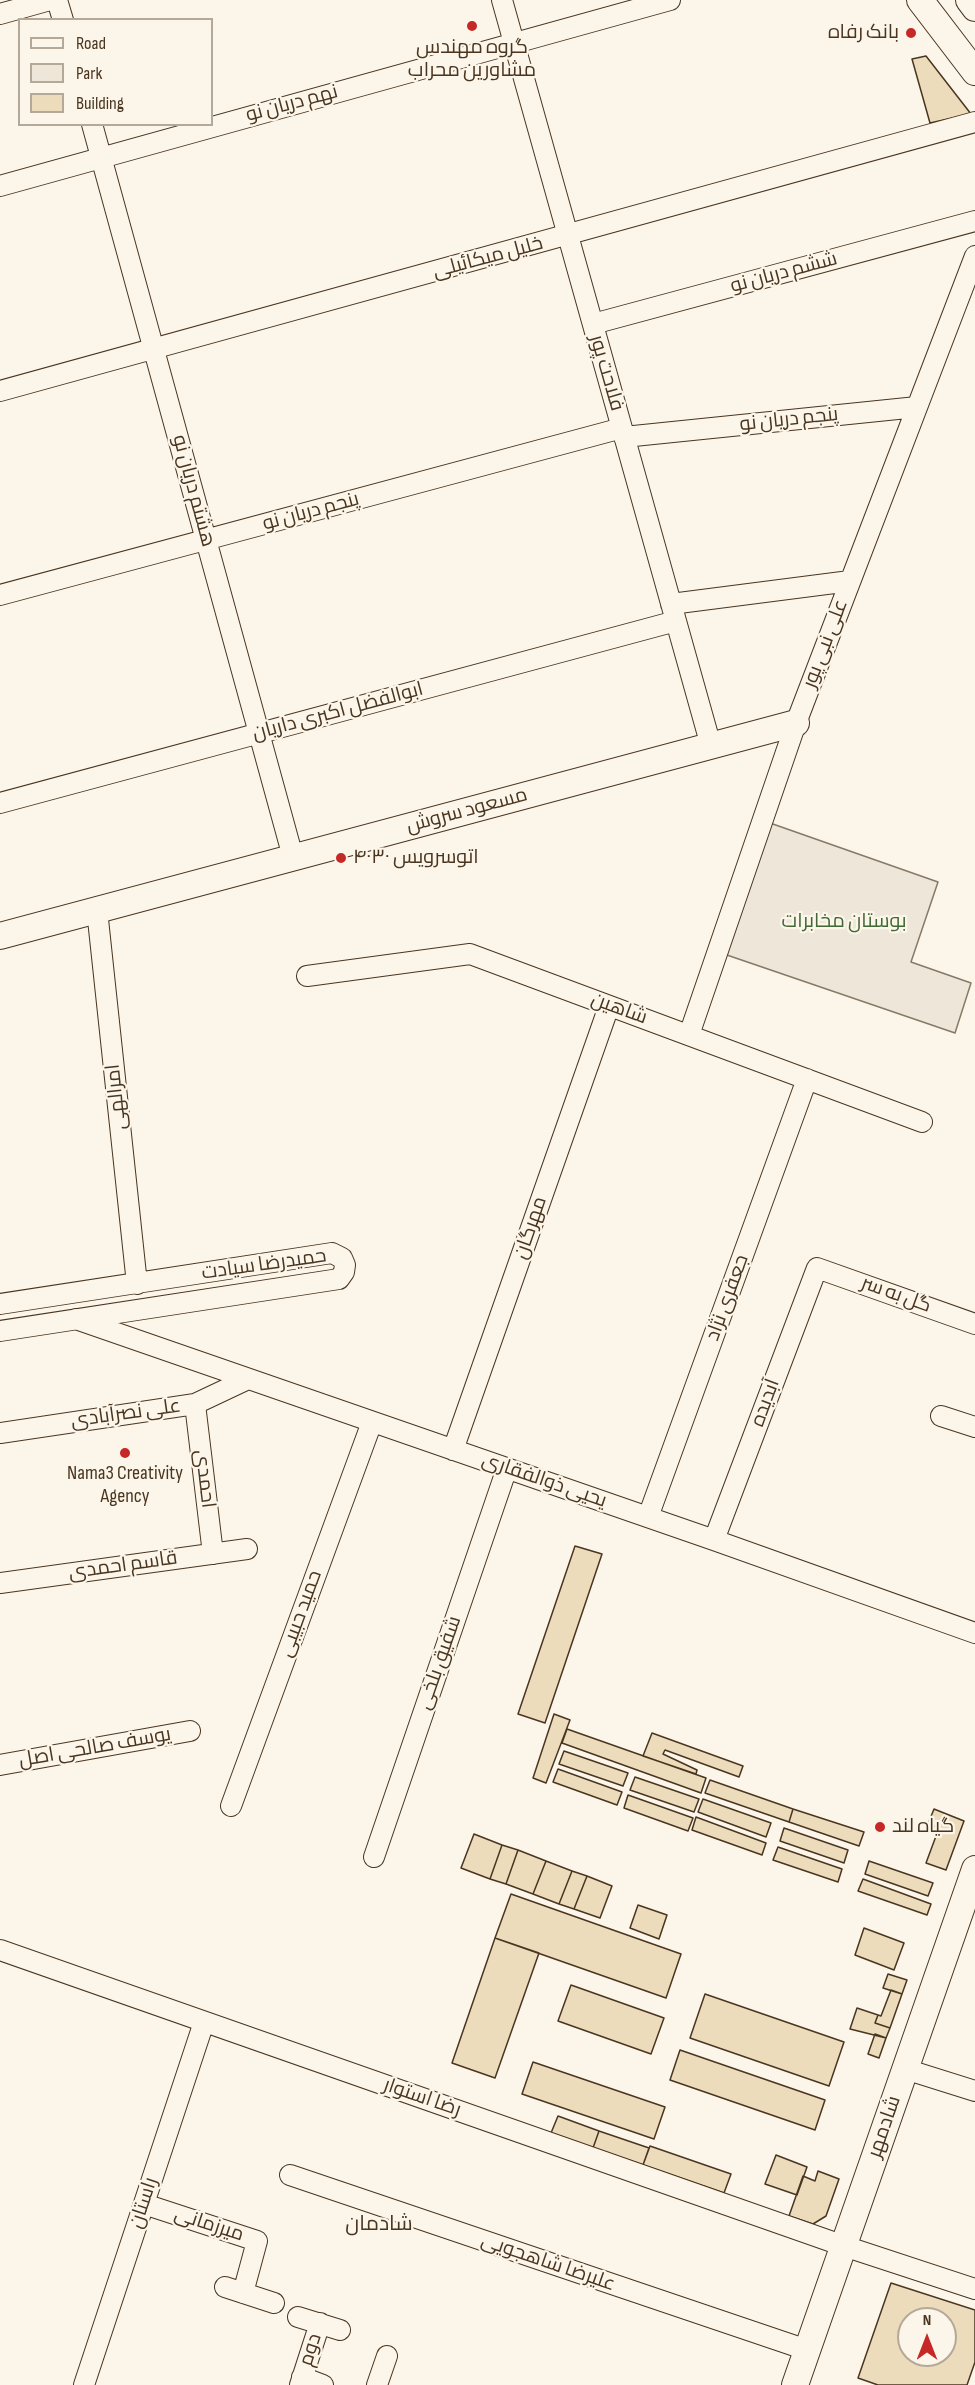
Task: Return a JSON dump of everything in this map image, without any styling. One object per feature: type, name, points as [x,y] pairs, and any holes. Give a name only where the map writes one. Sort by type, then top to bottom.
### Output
[{"type":"main road","points":[[920,0],[975,72]]},
{"type":"main road","points":[[969,0],[975,8]]},
{"type":"main road","name":"مسعود سروش","points":[[0,936],[796,723]]},
{"type":"main road","name":"شادمهر","points":[[795,2385],[973,1879]]},
{"type":"street","points":[[0,14],[50,0]]},
{"type":"street","points":[[57,0],[62,18]]},
{"type":"street","name":"فلاحت پور","points":[[502,0],[711,746]]},
{"type":"street","name":"نهم دریان‌ نو","points":[[213,126],[670,0]]},
{"type":"street","name":"خلیل میکائیلی","points":[[0,391],[975,122]]},
{"type":"street","name":"هشتم دریان‌ نو","points":[[92,126],[293,857]]},
{"type":"street","name":"نهم دریان‌ نو","points":[[0,186],[213,126]]},
{"type":"street","name":"ششم دریان نو","points":[[593,324],[975,221]]},
{"type":"street","name":"علی نبی پور","points":[[689,1035],[796,723],[975,256]]},
{"type":"street","name":"پنجم دریان‌ نو","points":[[0,595],[623,433],[917,407]]},
{"type":"street","name":"ابوالفضل اکبری داریان","points":[[0,803],[260,733],[673,612],[850,581]]},
{"type":"street","name":"امرالهی","points":[[97,910],[137,1284]]},
{"type":"street","name":"شاهین","points":[[308,976],[470,954],[922,1122]]},
{"type":"street","name":"مهرگان","points":[[453,1450],[609,1006]]},
{"type":"street","name":"جعفری نژاد","points":[[648,1517],[807,1079]]},
{"type":"street","name":"حمیدرضا سیادت","points":[[0,1304],[332,1253],[342,1258],[345,1265],[344,1272],[339,1279],[112,1323]]},
{"type":"street","name":"گل به سر","points":[[817,1268],[975,1324]]},
{"type":"street","name":"آبدیده","points":[[714,1540],[817,1268]]},
{"type":"street","name":"یحیی ذوالفقاری","points":[[0,1331],[76,1319],[112,1323],[248,1379],[975,1633]]},
{"type":"street","name":"علی نصرآبادی","points":[[0,1433],[195,1404],[248,1379]]},
{"type":"street","name":"احمدی","points":[[195,1404],[213,1554]]},
{"type":"street","points":[[941,1416],[975,1427]]},
{"type":"street","name":"حمید حبیبی","points":[[231,1806],[372,1422]]},
{"type":"street","name":"شفیق بلخی","points":[[374,1857],[507,1468]]},
{"type":"street","name":"قاسم احمدی","points":[[0,1584],[247,1549]]},
{"type":"street","name":"یوسف صالحی اصل","points":[[0,1765],[190,1731]]},
{"type":"street","name":"رضا استوار","points":[[0,1950],[844,2246],[975,2289]]},
{"type":"street","name":"راستان","points":[[84,2385],[204,2022]]},
{"type":"street","points":[[905,2069],[975,2091]]},
{"type":"street","name":"علیرضا شاهجویی","points":[[290,2175],[807,2350]]},
{"type":"street","name":"میرزمانی","points":[[144,2204],[257,2241],[234,2290],[274,2303]]},
{"type":"street","name":"دوم","points":[[298,2317],[340,2330]]},
{"type":"street","name":"دوم","points":[[301,2381],[320,2323]]},
{"type":"street","points":[[377,2385],[387,2356]]},
{"type":"street","points":[[301,2381],[323,2385]]},
{"type":"green space","name":"بوستان مخابرات","points":[[770,823],[938,882],[911,962],[971,983],[955,1033],[721,953]]},
{"type":"building","points":[[926,56],[971,114],[930,123],[912,59]]},
{"type":"building","points":[[575,1546],[602,1554],[545,1723],[518,1714]]},
{"type":"building","points":[[554,1714],[570,1720],[546,1783],[533,1778]]},
{"type":"building","points":[[567,1729],[706,1778],[701,1793],[562,1743]]},
{"type":"building","points":[[652,1733],[743,1766],[739,1777],[665,1750],[663,1754],[697,1770],[696,1774],[643,1756]]},
{"type":"building","points":[[564,1751],[628,1773],[623,1786],[559,1764]]},
{"type":"building","points":[[558,1769],[622,1792],[617,1805],[553,1782]]},
{"type":"building","points":[[635,1777],[699,1799],[694,1812],[630,1790]]},
{"type":"building","points":[[710,1780],[793,1809],[789,1822],[705,1793]]},
{"type":"building","points":[[628,1795],[693,1818],[688,1831],[624,1808]]},
{"type":"building","points":[[703,1799],[771,1823],[766,1837],[698,1812]]},
{"type":"building","points":[[793,1809],[864,1832],[859,1846],[789,1822]]},
{"type":"building","points":[[934,1809],[964,1821],[946,1870],[926,1863],[939,1828],[928,1824]]},
{"type":"building","points":[[696,1817],[766,1843],[762,1855],[692,1830]]},
{"type":"building","points":[[784,1828],[848,1850],[844,1863],[780,1841]]},
{"type":"building","points":[[474,1834],[502,1845],[490,1879],[461,1868]]},
{"type":"building","points":[[502,1845],[518,1850],[506,1884],[490,1879]]},
{"type":"building","points":[[778,1847],[842,1869],[838,1882],[773,1860]]},
{"type":"building","points":[[518,1850],[546,1861],[533,1894],[506,1884]]},
{"type":"building","points":[[546,1861],[572,1871],[559,1904],[533,1894]]},
{"type":"building","points":[[869,1861],[933,1883],[928,1896],[865,1874]]},
{"type":"building","points":[[572,1871],[587,1876],[574,1909],[559,1904]]},
{"type":"building","points":[[587,1876],[612,1886],[600,1918],[574,1909]]},
{"type":"building","points":[[863,1879],[931,1904],[927,1915],[858,1891]]},
{"type":"building","points":[[511,1894],[681,1954],[666,1998],[495,1938]]},
{"type":"building","points":[[638,1905],[667,1915],[659,1939],[630,1928]]},
{"type":"building","points":[[864,1928],[904,1943],[894,1970],[855,1955]]},
{"type":"building","points":[[495,1938],[539,1953],[495,2078],[452,2063]]},
{"type":"building","points":[[888,1974],[907,1980],[902,1994],[883,1988]]},
{"type":"building","points":[[571,1985],[664,2018],[651,2054],[558,2021]]},
{"type":"building","points":[[891,1990],[902,1994],[890,2028],[875,2023],[878,2015],[881,2016]]},
{"type":"building","points":[[705,1994],[844,2042],[829,2086],[690,2038]]},
{"type":"building","points":[[857,2008],[878,2015],[875,2023],[890,2028],[886,2038],[850,2029]]},
{"type":"building","points":[[875,2034],[886,2038],[879,2058],[868,2054]]},
{"type":"building","points":[[680,2050],[825,2100],[815,2130],[670,2080]]},
{"type":"building","points":[[533,2062],[665,2107],[654,2139],[522,2094]]},
{"type":"building","points":[[558,2116],[599,2131],[593,2148],[551,2133]]},
{"type":"building","points":[[599,2131],[649,2148],[643,2165],[593,2148]]},
{"type":"building","points":[[650,2146],[731,2174],[724,2193],[643,2165]]},
{"type":"building","points":[[776,2155],[807,2167],[797,2195],[765,2184]]},
{"type":"building","points":[[818,2171],[839,2179],[826,2216],[813,2224],[789,2216],[803,2176],[815,2181]]},
{"type":"building","points":[[891,2283],[975,2310],[975,2362],[967,2385],[878,2385],[858,2378]]},
{"type":"place","name":"گروه مهندس مشاورين محراب","points":[[472,26]]},
{"type":"place","name":"بانک رفاه","points":[[911,33]]},
{"type":"place","name":"اتوسرویس ۴۰۳۰","points":[[341,858]]},
{"type":"place","name":"Nama3 Creativity Agency","points":[[125,1453]]},
{"type":"place","name":"گیاه لند","points":[[880,1827]]},
{"type":"district","name":"شادمان","points":[[379,2225]]}]
